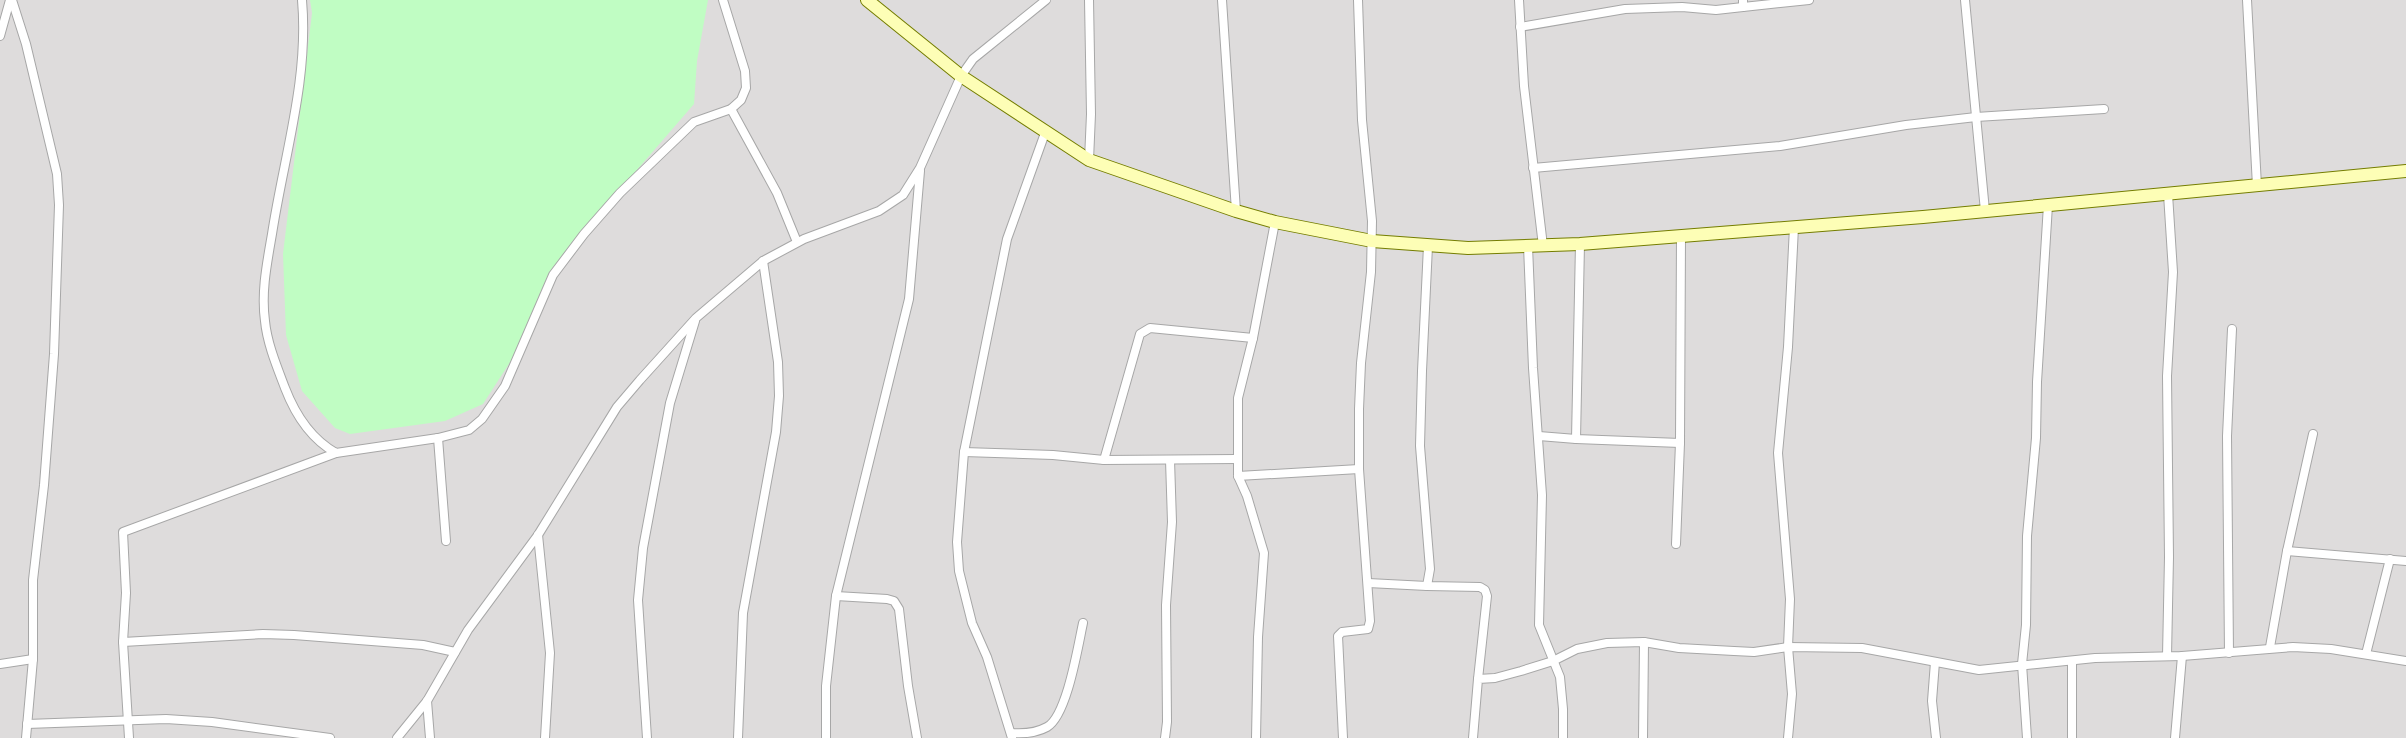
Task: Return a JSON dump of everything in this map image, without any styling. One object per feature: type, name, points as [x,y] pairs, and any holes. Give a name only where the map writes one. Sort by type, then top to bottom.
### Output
[{"type":"main road","points":[[874,2],[961,76],[1045,133],[1089,160],[1236,211],[1275,222],[1372,241],[1468,248],[1580,244],[1985,211],[2406,171]]},
{"type":"street","points":[[0,36],[11,0]]},
{"type":"street","points":[[11,0],[26,44],[57,174],[59,205],[53,377],[44,485],[33,580],[33,660],[26,738]]},
{"type":"street","points":[[302,0],[303,24],[295,116],[277,198],[264,283],[265,322],[278,369],[292,406],[322,445],[336,453]]},
{"type":"street","points":[[129,738],[123,642],[126,593],[123,532],[336,453],[438,438],[469,430],[482,419],[505,386],[553,275],[620,193],[694,122],[731,108],[741,100],[746,88],[745,71],[723,0]]},
{"type":"street","points":[[396,738],[427,701],[455,652],[483,609],[538,535],[616,407],[696,318],[763,261],[797,242],[831,227],[879,211],[903,195],[920,168],[961,76],[973,59],[1046,0]]},
{"type":"street","points":[[1089,0],[1091,114],[1089,160]]},
{"type":"street","points":[[1222,0],[1236,211]]},
{"type":"street","points":[[1344,738],[1338,636],[1342,632],[1364,630],[1370,626],[1359,469],[1361,363],[1371,272],[1372,221],[1362,120],[1358,0]]},
{"type":"street","points":[[1519,0],[1520,27],[1533,168],[1543,246]]},
{"type":"street","points":[[1520,27],[1625,10],[1682,7],[1716,10],[1743,4],[1808,0]]},
{"type":"street","points":[[1965,0],[1985,211]]},
{"type":"street","points":[[2247,0],[2257,186]]},
{"type":"street","points":[[731,108],[777,193],[797,242]]},
{"type":"street","points":[[1533,168],[1780,146],[1906,125],[1976,117],[2104,110]]},
{"type":"street","points":[[1045,133],[1007,239],[964,452],[957,542],[959,571],[972,623],[987,657],[1011,736],[1034,732],[1048,726],[1059,713],[1083,623]]},
{"type":"street","points":[[826,738],[826,686],[836,596],[909,299],[920,168]]},
{"type":"street","points":[[2168,194],[2173,272],[2167,376],[2169,557],[2168,656]]},
{"type":"street","points":[[2027,738],[2022,664],[2026,625],[2027,536],[2036,438],[2037,382],[2048,205]]},
{"type":"street","points":[[1256,738],[1258,637],[1264,553],[1247,496],[1238,476],[1238,398],[1253,338],[1275,222]]},
{"type":"street","points":[[1788,738],[1792,694],[1788,646],[1790,599],[1778,452],[1788,348],[1794,226]]},
{"type":"street","points":[[1676,544],[1680,443],[1681,236]]},
{"type":"street","points":[[1576,439],[1580,244]]},
{"type":"street","points":[[1427,586],[1430,569],[1420,446],[1428,246]]},
{"type":"street","points":[[1528,246],[1533,368],[1542,495],[1539,625],[1561,684],[1563,738]]},
{"type":"street","points":[[738,738],[743,612],[776,432],[779,396],[778,362],[763,261]]},
{"type":"street","points":[[647,738],[638,600],[643,548],[670,403],[696,318]]},
{"type":"street","points":[[1104,460],[1140,334],[1145,329],[1150,328],[1253,338]]},
{"type":"street","points":[[2229,652],[2227,436],[2232,329]]},
{"type":"street","points":[[2270,647],[2287,551],[2313,434]]},
{"type":"street","points":[[1539,436],[1680,443]]},
{"type":"street","points":[[438,438],[446,540]]},
{"type":"street","points":[[964,452],[1053,455],[1104,460],[1237,459]]},
{"type":"street","points":[[1165,738],[1167,722],[1166,605],[1172,522],[1170,460]]},
{"type":"street","points":[[1238,476],[1359,469]]},
{"type":"street","points":[[538,535],[550,653],[545,738]]},
{"type":"street","points":[[2287,551],[2406,561]]},
{"type":"street","points":[[2366,654],[2390,559]]},
{"type":"street","points":[[1368,583],[1480,587],[1485,590],[1487,596],[1473,738]]},
{"type":"street","points":[[836,596],[887,599],[894,602],[899,609],[917,738]]},
{"type":"street","points":[[123,642],[287,634],[423,645],[455,652]]},
{"type":"street","points":[[1643,738],[1644,642]]},
{"type":"street","points":[[1478,679],[1495,678],[1553,661],[1577,649],[1590,646],[1607,643],[1644,642],[1711,651],[1754,652],[1788,646],[1862,648],[1979,670],[2022,664],[2182,656],[2270,647],[2310,646],[2406,661]]},
{"type":"street","points":[[2175,738],[2182,656]]},
{"type":"street","points":[[0,664],[33,660]]},
{"type":"street","points":[[2072,661],[2072,738]]},
{"type":"street","points":[[1935,662],[1932,701],[1936,738]]},
{"type":"street","points":[[427,701],[430,738]]},
{"type":"street","points":[[27,724],[166,720],[212,722],[330,738]]},
{"type":"shaded area","points":[[0,0],[2406,0],[2406,738],[0,738]]},
{"type":"green space","points":[[310,0],[708,0],[697,61],[694,104],[553,267],[518,350],[483,404],[445,421],[350,434],[335,428],[302,391],[286,335],[283,254],[312,13]]}]
